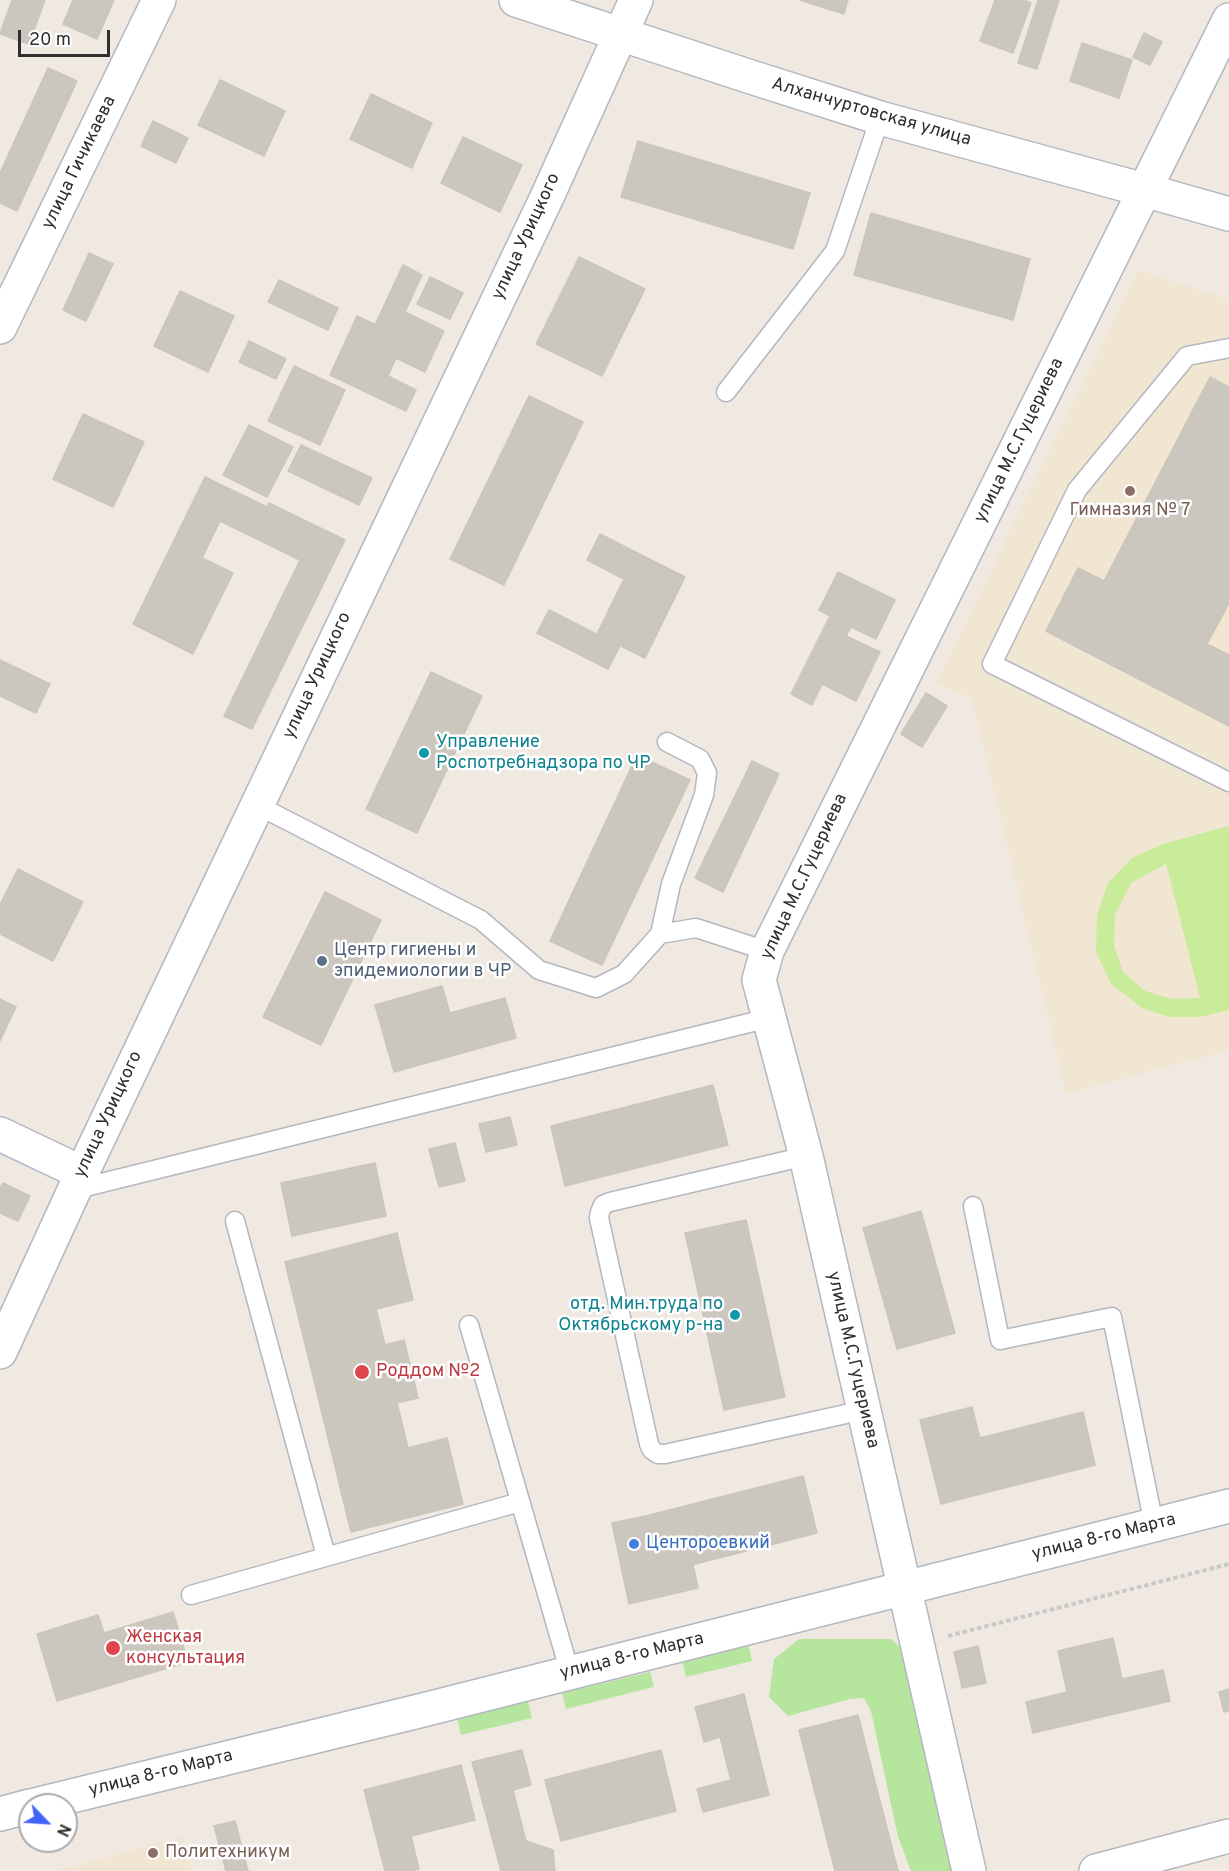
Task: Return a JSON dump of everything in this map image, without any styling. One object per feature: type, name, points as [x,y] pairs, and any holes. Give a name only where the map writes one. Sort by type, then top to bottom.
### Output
[{"type":"street","name":"улица Гичикаева","points":[[0,327],[159,0]]},
{"type":"street","name":"Алханчуртовская улица","points":[[516,0],[880,118],[1229,214]]},
{"type":"street","name":"улица Урицкого","points":[[0,1352],[78,1181],[547,197],[636,0]]},
{"type":"street","name":"улица М.С.Гуцериева","points":[[969,1871],[806,1156],[759,980],[767,951],[1229,20]]},
{"type":"street","points":[[0,1134],[78,1181]]},
{"type":"street","name":"улица 8-го Марта","points":[[78,1794],[1229,1506]]},
{"type":"street","points":[[0,1814],[18,1809]]},
{"type":"street","points":[[1096,1871],[1229,1836]]},
{"type":"lane","points":[[726,392],[835,251],[880,118]]},
{"type":"lane","points":[[1229,348],[1187,356],[1077,490],[992,664],[1229,782]]},
{"type":"lane","points":[[257,805],[481,920],[539,969],[596,988],[624,974],[660,934],[671,884],[704,795],[707,772],[700,759],[667,742]]},
{"type":"lane","points":[[660,934],[696,928],[767,951]]},
{"type":"lane","points":[[78,1181],[769,1018]]},
{"type":"lane","points":[[806,1156],[603,1205],[599,1218],[649,1444],[658,1454],[665,1454],[864,1410]]},
{"type":"lane","points":[[973,1206],[1000,1340],[1112,1317],[1154,1525]]},
{"type":"lane","points":[[235,1221],[326,1556]]},
{"type":"lane","points":[[468,1325],[570,1672]]},
{"type":"lane","points":[[191,1595],[520,1502]]},
{"type":"path","points":[[917,1644],[1229,1564]]},
{"type":"shaded area","name":"Гимназия № 7","points":[[1138,270],[1229,299],[1229,1051],[1066,1093],[972,699],[936,683]]},
{"type":"shaded area","name":"Политехникум","points":[[182,1836],[192,1871],[57,1871]]},
{"type":"green space","points":[[1229,826],[1229,1010],[1200,1017],[1169,1017],[1142,1008],[1111,984],[1096,952],[1097,915],[1108,883],[1132,858],[1163,844]],"holes":[[[1166,864],[1200,998],[1172,999],[1145,991],[1123,972],[1114,946],[1115,915],[1131,883]]]},
{"type":"green space","points":[[799,1639],[891,1639],[905,1651],[954,1871],[911,1871],[898,1837],[871,1711],[864,1698],[850,1699],[788,1716],[769,1697],[774,1659]]},
{"type":"green space","points":[[748,1644],[752,1661],[686,1677],[682,1660]]},
{"type":"green space","points":[[650,1672],[654,1687],[566,1709],[562,1693]]},
{"type":"green space","points":[[528,1701],[532,1718],[461,1735],[457,1718]]},
{"type":"building","points":[[12,0],[45,0],[29,44],[0,34]]},
{"type":"building","points":[[73,0],[114,0],[97,39],[63,24]]},
{"type":"building","points":[[800,0],[848,0],[844,14]]},
{"type":"building","points":[[995,0],[1023,0],[1031,3],[1013,53],[980,41]]},
{"type":"building","points":[[1038,0],[1059,0],[1037,69],[1018,63]]},
{"type":"building","points":[[1144,33],[1162,42],[1150,65],[1133,57]]},
{"type":"building","points":[[1082,43],[1132,60],[1119,98],[1070,81]]},
{"type":"building","points":[[48,68],[77,81],[17,211],[0,203],[0,173]]},
{"type":"building","points":[[220,80],[285,111],[264,156],[198,125]]},
{"type":"building","points":[[371,94],[432,123],[412,168],[350,139]]},
{"type":"building","points":[[153,121],[188,138],[176,163],[141,146]]},
{"type":"building","points":[[463,137],[522,165],[500,212],[441,183]]},
{"type":"building","points":[[638,141],[810,193],[793,249],[621,197]]},
{"type":"building","points":[[871,213],[1030,259],[1013,320],[854,275]]},
{"type":"building","points":[[89,253],[113,264],[86,321],[63,310]]},
{"type":"building","points":[[579,257],[645,289],[602,376],[536,344]]},
{"type":"building","points":[[403,265],[422,275],[405,312],[444,331],[434,352],[375,325]]},
{"type":"building","points":[[430,277],[463,293],[450,319],[417,304]]},
{"type":"building","points":[[279,280],[338,308],[328,330],[268,302]]},
{"type":"building","points":[[180,291],[234,316],[208,372],[154,346]]},
{"type":"building","points":[[357,316],[434,352],[425,372],[396,358],[388,376],[416,390],[406,411],[330,375]]},
{"type":"building","points":[[249,341],[286,359],[276,379],[239,362]]},
{"type":"building","points":[[294,366],[345,390],[320,445],[268,421]]},
{"type":"building","points":[[1210,377],[1229,387],[1229,603],[1207,644],[1229,655],[1229,726],[1046,631],[1078,568],[1104,581]]},
{"type":"building","points":[[529,396],[583,422],[504,585],[450,559]]},
{"type":"building","points":[[83,414],[144,442],[113,507],[53,479]]},
{"type":"building","points":[[249,425],[293,447],[267,497],[223,475]]},
{"type":"building","points":[[301,445],[372,478],[359,505],[288,471]]},
{"type":"building","points":[[205,477],[267,507],[269,503],[345,540],[252,729],[224,716],[300,560],[220,521],[202,558],[233,573],[193,654],[133,624]]},
{"type":"building","points":[[600,534],[685,577],[645,658],[597,634],[624,579],[587,560]]},
{"type":"building","points":[[838,572],[895,600],[876,639],[851,627],[846,636],[880,652],[856,701],[822,684],[812,705],[791,694],[830,616],[819,610]]},
{"type":"building","points":[[549,610],[620,646],[608,669],[537,633]]},
{"type":"building","points":[[0,660],[50,684],[36,713],[0,696]]},
{"type":"building","name":"Управление Роспотребнадзора по ЧР","points":[[431,672],[482,696],[417,833],[366,809]]},
{"type":"building","points":[[926,693],[947,706],[922,747],[901,734]]},
{"type":"building","points":[[637,755],[690,780],[602,965],[550,941]]},
{"type":"building","points":[[752,761],[779,774],[723,892],[695,878]]},
{"type":"building","points":[[18,869],[83,902],[53,961],[0,934],[0,905]]},
{"type":"building","points":[[325,892],[381,920],[321,1045],[263,1017]]},
{"type":"building","points":[[442,986],[450,1013],[505,998],[516,1038],[394,1072],[375,1005]]},
{"type":"building","points":[[0,999],[16,1007],[0,1041]]},
{"type":"building","points":[[713,1085],[728,1145],[565,1186],[551,1126]]},
{"type":"building","points":[[510,1117],[517,1145],[486,1152],[479,1124]]},
{"type":"building","points":[[455,1143],[465,1181],[439,1187],[429,1149]]},
{"type":"building","points":[[375,1163],[386,1216],[292,1236],[281,1183]]},
{"type":"building","points":[[3,1183],[30,1196],[18,1221],[0,1213],[0,1188]]},
{"type":"building","points":[[921,1211],[955,1333],[897,1349],[863,1228]]},
{"type":"building","name":"отд. Мин.труда по Октябрьскому р-на","points":[[746,1220],[785,1397],[724,1410],[685,1233]]},
{"type":"building","name":"Роддом №2","points":[[397,1233],[413,1300],[376,1309],[385,1345],[404,1340],[418,1398],[397,1403],[408,1448],[447,1438],[463,1504],[351,1532],[285,1262]]},
{"type":"building","points":[[972,1407],[980,1438],[1083,1412],[1095,1465],[941,1504],[920,1420]]},
{"type":"building","points":[[803,1476],[817,1533],[660,1573],[646,1516]]},
{"type":"building","name":"Центороевкий","points":[[646,1516],[660,1573],[693,1565],[698,1588],[629,1604],[612,1523]]},
{"type":"building","name":"Женская консультация","points":[[173,1612],[188,1662],[57,1701],[37,1634],[98,1615],[104,1633]]},
{"type":"building","points":[[1113,1638],[1122,1679],[1163,1670],[1170,1701],[1033,1733],[1026,1702],[1067,1692],[1058,1651]]},
{"type":"building","points":[[978,1646],[986,1683],[962,1688],[954,1652]]},
{"type":"building","points":[[1229,1689],[1229,1711],[1224,1712],[1219,1692]]},
{"type":"building","points":[[744,1694],[769,1795],[703,1812],[697,1789],[731,1780],[720,1737],[704,1742],[695,1707]]},
{"type":"building","points":[[858,1715],[898,1871],[835,1871],[799,1730]]},
{"type":"building","points":[[522,1750],[531,1785],[513,1790],[526,1841],[553,1850],[555,1871],[501,1871],[472,1762]]},
{"type":"building","points":[[661,1750],[676,1811],[561,1841],[545,1780]]},
{"type":"building","points":[[461,1765],[475,1820],[411,1836],[419,1869],[385,1871],[364,1790]]},
{"type":"building","points":[[235,1821],[248,1871],[226,1871],[214,1826]]},
{"type":"place","name":"Гимназия № 7","points":[[1130,491]]},
{"type":"place","name":"Управление Роспотребнадзора по ЧР","points":[[424,753]]},
{"type":"place","name":"Центр гигиены и эпидемиологии в ЧР","points":[[322,961]]},
{"type":"place","name":"отд. Мин.труда по Октябрьскому р-на","points":[[735,1315]]},
{"type":"place","name":"Роддом №2","points":[[362,1372]]},
{"type":"place","name":"Центороевкий","points":[[634,1544]]},
{"type":"place","name":"Женская консультация","points":[[113,1648]]},
{"type":"place","name":"Политехникум","points":[[153,1853]]}]
